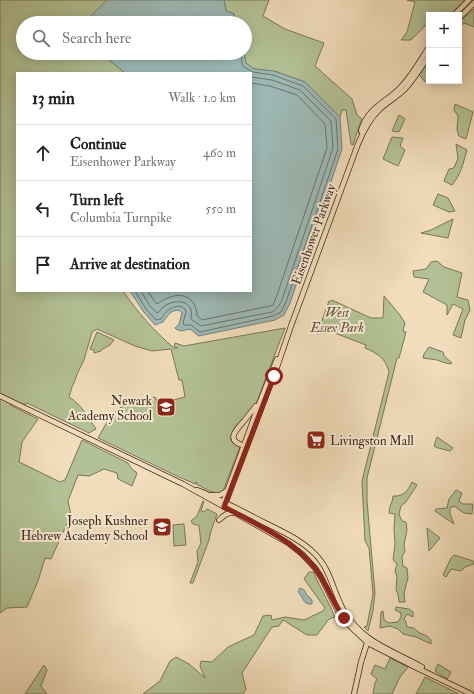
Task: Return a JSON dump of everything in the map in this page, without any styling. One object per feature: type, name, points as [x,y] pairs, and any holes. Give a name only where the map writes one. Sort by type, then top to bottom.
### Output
[{"type":"main road","points":[[457,12],[469,0]]},
{"type":"main road","points":[[462,15],[474,3]]},
{"type":"main road","name":"Eisenhower Parkway","points":[[358,144],[362,128],[369,115],[405,82],[428,48]]},
{"type":"main road","name":"Eisenhower Parkway","points":[[245,446],[277,367],[363,132],[378,110],[405,88],[426,60]]},
{"type":"main road","name":"Eisenhower Parkway","points":[[224,504],[259,404],[289,331]]},
{"type":"main road","points":[[0,396],[233,507],[299,541],[315,555],[327,570],[347,615],[368,641]]},
{"type":"main road","points":[[245,446],[236,442],[234,432],[259,404]]},
{"type":"main road","points":[[183,484],[207,494],[237,514],[288,543],[302,554],[318,573],[341,615],[351,627],[368,641],[376,643],[471,694]]},
{"type":"main road","points":[[207,494],[228,494],[230,504],[233,507]]},
{"type":"main road","points":[[219,520],[227,514],[237,514]]},
{"type":"main road","points":[[354,694],[361,662],[368,641]]},
{"type":"green space","points":[[0,0],[107,0],[91,16],[16,16],[16,60],[109,60],[124,72],[16,72],[16,292],[124,292],[134,307],[174,348],[178,348],[174,346],[175,343],[184,346],[285,328],[256,404],[234,429],[233,439],[240,447],[223,491],[220,492],[216,493],[210,491],[196,484],[196,482],[195,484],[177,476],[98,438],[114,413],[126,403],[155,397],[157,401],[162,403],[185,397],[182,380],[179,380],[171,349],[152,351],[135,346],[97,329],[92,332],[84,360],[77,374],[69,397],[81,407],[96,429],[89,433],[27,403],[10,405],[38,419],[22,442],[19,462],[60,482],[65,480],[82,440],[128,463],[137,473],[132,486],[118,479],[117,473],[104,469],[89,476],[78,475],[68,501],[71,515],[51,559],[45,558],[38,581],[27,607],[7,608],[0,613]]},
{"type":"green space","points":[[224,0],[269,0],[263,16],[285,29],[324,43],[315,66],[352,99],[357,115],[362,119],[353,145],[351,144],[346,110],[342,110],[340,117],[305,82],[274,71],[254,69],[245,63],[245,60],[252,60],[252,16],[234,16],[234,14],[226,11]]},
{"type":"green space","points":[[407,0],[465,0],[453,12],[426,12],[426,25],[411,40],[401,40],[407,32],[415,2]]},
{"type":"green space","points":[[474,9],[474,27],[464,23],[462,25],[462,19]]},
{"type":"green space","points":[[426,64],[425,82],[419,74]]},
{"type":"green space","points":[[455,104],[473,112],[466,139],[459,136],[457,130],[458,116],[454,110]]},
{"type":"green space","points":[[399,115],[405,119],[399,132],[392,131]]},
{"type":"green space","points":[[392,137],[403,138],[400,146],[405,150],[398,166],[383,159]]},
{"type":"green space","points":[[456,144],[467,150],[460,173],[452,185],[444,181],[449,169],[454,168],[458,158]]},
{"type":"green space","points":[[438,194],[448,198],[455,211],[449,212],[433,205]]},
{"type":"green space","points":[[453,219],[448,238],[421,233],[431,230]]},
{"type":"green space","points":[[437,261],[444,267],[462,273],[457,297],[468,300],[470,310],[465,320],[461,338],[453,335],[463,309],[453,304],[447,315],[447,305],[423,292],[429,279],[414,277],[413,271],[426,269],[431,262]]},
{"type":"green space","name":"West Essex Park","points":[[384,296],[405,323],[403,331],[406,332],[399,358],[397,358],[367,478],[367,501],[375,593],[373,611],[368,631],[364,627],[367,626],[373,594],[369,548],[365,541],[362,481],[389,372],[383,359],[365,348],[366,345],[332,332],[317,334],[329,301],[332,300],[371,318],[383,318]]},
{"type":"green space","points":[[97,332],[114,340],[110,345],[101,351],[94,353],[94,350],[90,349]]},
{"type":"green space","points":[[429,347],[443,352],[444,356],[452,363],[450,364],[423,358]]},
{"type":"green space","points":[[437,437],[453,448],[450,451],[434,446]]},
{"type":"green space","points":[[412,482],[417,485],[406,502],[401,506],[399,514],[402,521],[406,522],[407,530],[404,545],[405,551],[402,557],[403,566],[407,568],[408,578],[404,594],[405,602],[399,602],[396,590],[397,577],[395,571],[397,564],[393,560],[395,544],[395,514],[389,513],[389,511],[393,496],[403,494]]},
{"type":"green space","points":[[456,490],[462,493],[459,501],[463,504],[473,504],[472,514],[464,513],[454,506],[450,508],[450,514],[454,524],[435,511],[436,509],[447,508],[449,499]]},
{"type":"green space","points":[[203,501],[201,511],[204,512],[207,509],[217,514],[193,583],[190,583],[198,562],[197,551],[201,543],[199,526],[193,524],[191,521],[197,516]]},
{"type":"green space","points":[[184,524],[186,545],[174,546],[173,525]]},
{"type":"green space","points":[[427,528],[440,538],[429,551]]},
{"type":"green space","points":[[454,555],[473,561],[474,564],[465,567],[461,571],[451,569],[446,577],[443,575]]},
{"type":"green space","points":[[309,572],[313,572],[335,617],[329,619],[317,635],[307,635],[283,620],[279,626],[272,627],[242,673],[246,689],[243,694],[143,694],[160,681],[170,661],[176,657],[189,664],[205,678],[200,666],[201,661],[212,662],[228,647],[254,635],[263,616],[271,615],[272,620],[285,617],[304,620],[323,611],[325,608],[304,579]]},
{"type":"green space","points":[[396,607],[409,609],[413,612],[413,617],[407,614],[404,619],[407,627],[414,628],[418,632],[427,636],[431,640],[431,644],[416,637],[403,634],[398,629],[390,626],[380,628],[381,612],[383,611],[384,620],[389,623],[398,622],[401,617],[401,613],[395,610]]},
{"type":"green space","points":[[390,658],[408,667],[400,677],[392,694],[373,694],[377,679],[371,674],[375,665],[385,669]]},
{"type":"green space","points":[[438,664],[451,672],[447,679],[435,671]]},
{"type":"green space","points":[[44,665],[47,670],[41,686],[47,694],[25,694]]},
{"type":"green space","points":[[425,677],[459,694],[416,694]]},
{"type":"water","points":[[107,0],[224,0],[226,11],[234,14],[234,16],[91,16]]},
{"type":"water","points":[[109,60],[245,60],[246,63],[254,69],[274,71],[305,82],[340,117],[342,149],[290,303],[284,315],[275,320],[199,336],[190,329],[181,331],[175,328],[179,324],[182,313],[179,310],[173,311],[163,322],[155,325],[143,311],[131,292],[252,292],[252,72],[124,72]]},
{"type":"water","points":[[300,588],[304,590],[312,600],[312,604],[305,602],[298,592]]},
{"type":"place","name":"Newark Academy School","points":[[166,407]]},
{"type":"place","name":"Livingston Mall","points":[[316,440]]},
{"type":"place","name":"Joseph Kushner Hebrew Academy School","points":[[162,527]]},
{"type":"route","points":[[274,376],[224,507],[270,532],[302,554],[318,573],[338,611],[344,618]]}]
